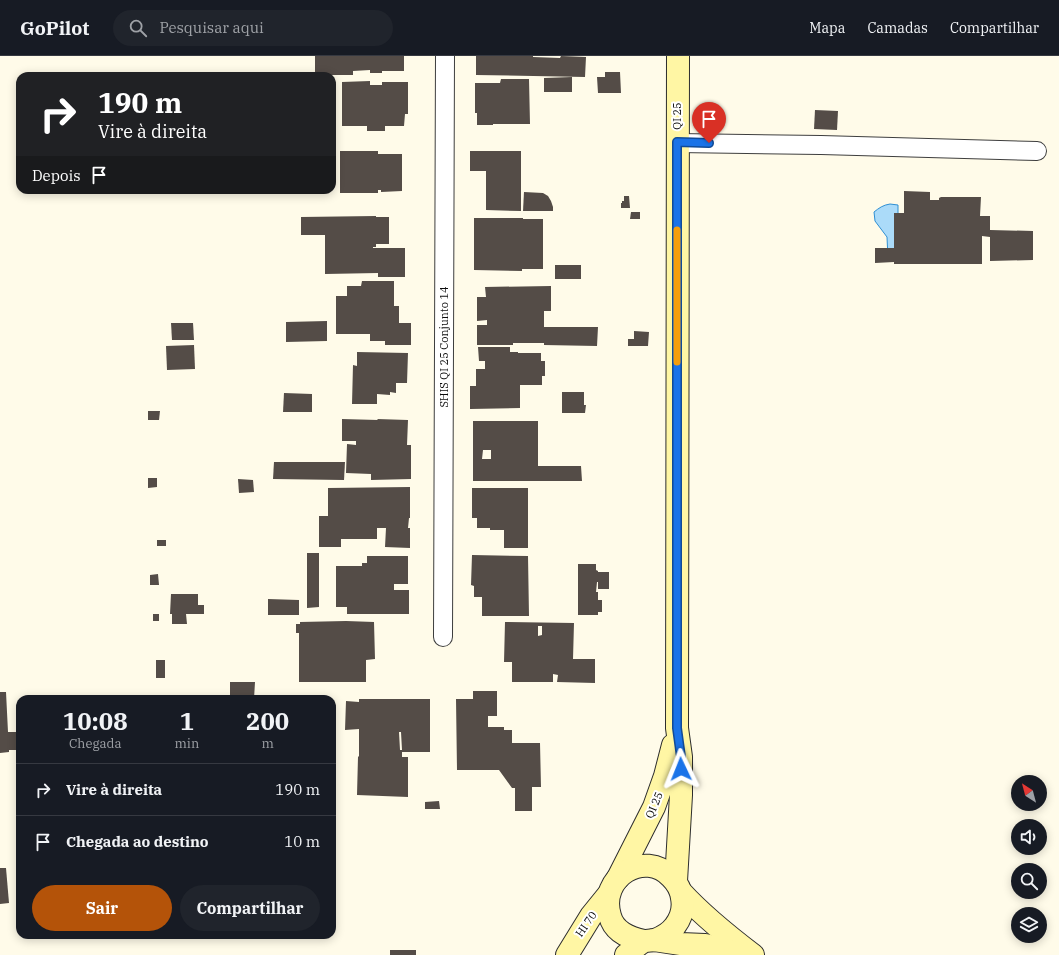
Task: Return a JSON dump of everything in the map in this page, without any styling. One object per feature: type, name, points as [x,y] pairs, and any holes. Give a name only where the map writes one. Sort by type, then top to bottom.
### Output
[{"type":"street","name":"SHIS QI 25 Conjunto 14","points":[[443,637],[444,56]]},
{"type":"street","name":"QI 25","points":[[678,56],[677,728],[681,757],[679,887]]},
{"type":"street","points":[[677,142],[1038,151]]},
{"type":"street","name":"QI 25","points":[[613,886],[654,807],[665,776],[677,728]]},
{"type":"street","points":[[744,955],[706,945],[633,939],[623,934],[615,926],[610,917],[607,906],[613,886],[626,871],[637,867],[648,866],[659,868],[668,873],[694,907],[753,955]]},
{"type":"street","name":"HI 70","points":[[567,955],[591,916],[613,886]]},
{"type":"street","points":[[626,955],[649,941],[666,935],[675,927],[681,916],[683,904],[679,887]]},
{"type":"water","points":[[885,205],[898,205],[898,259],[888,259],[887,237],[875,221],[874,212]]},
{"type":"building","points":[[315,56],[404,56],[404,71],[382,71],[382,73],[370,73],[370,70],[353,71],[353,75],[336,75],[336,72],[315,72]]},
{"type":"building","points":[[476,56],[533,56],[560,58],[561,56],[586,57],[585,77],[476,75]]},
{"type":"building","points":[[605,72],[620,72],[621,93],[598,93],[597,77],[605,77]]},
{"type":"building","points":[[572,77],[572,92],[544,92],[544,78]]},
{"type":"building","points":[[501,79],[529,79],[530,124],[477,125],[477,113],[475,113],[475,83],[500,83]]},
{"type":"building","points":[[370,81],[370,85],[382,85],[382,82],[408,82],[408,114],[405,114],[404,126],[385,126],[385,131],[367,131],[367,126],[342,126],[342,82]]},
{"type":"building","points":[[815,110],[838,111],[837,130],[814,129]]},
{"type":"building","points":[[340,151],[378,151],[378,154],[402,154],[402,191],[381,192],[381,190],[378,190],[378,193],[340,193]]},
{"type":"building","points":[[470,151],[521,151],[521,211],[486,210],[486,171],[470,171]]},
{"type":"building","points":[[904,191],[930,192],[930,200],[939,200],[941,197],[981,197],[980,216],[990,216],[990,230],[1033,231],[1033,260],[990,261],[990,237],[982,236],[982,264],[875,263],[875,248],[894,248],[894,213],[904,213]]},
{"type":"building","points":[[524,192],[543,193],[548,196],[553,207],[553,211],[523,211]]},
{"type":"building","points":[[624,196],[629,196],[630,208],[621,208],[621,203],[624,201]]},
{"type":"building","points":[[631,212],[640,212],[640,219],[630,219]]},
{"type":"building","points":[[301,217],[389,217],[389,244],[376,244],[376,247],[373,248],[405,248],[405,277],[378,277],[378,273],[325,274],[325,235],[301,235]]},
{"type":"building","points":[[474,218],[543,219],[543,269],[522,269],[522,271],[474,270]]},
{"type":"building","points":[[555,265],[581,265],[581,279],[555,279]]},
{"type":"building","points":[[362,281],[394,281],[394,306],[399,306],[399,323],[411,323],[411,345],[385,345],[385,341],[370,341],[370,334],[336,334],[336,296],[347,296],[347,286],[361,286]]},
{"type":"building","points":[[551,286],[551,311],[544,311],[544,327],[598,327],[597,346],[544,345],[544,343],[477,345],[477,325],[487,325],[487,320],[477,321],[477,297],[486,297],[485,287]]},
{"type":"building","points":[[327,321],[327,341],[286,342],[286,322]]},
{"type":"building","points":[[171,323],[193,323],[194,340],[172,340]]},
{"type":"building","points":[[634,331],[649,332],[648,346],[628,346],[628,339],[634,339]]},
{"type":"building","points":[[194,345],[195,369],[167,370],[166,346]]},
{"type":"building","points":[[478,347],[510,347],[510,352],[541,353],[541,361],[545,361],[545,376],[542,376],[542,385],[520,385],[520,408],[470,409],[470,386],[476,386],[476,369],[485,369],[485,361],[479,361]]},
{"type":"building","points":[[357,352],[408,353],[407,383],[396,383],[396,393],[390,392],[390,395],[377,394],[377,404],[352,404],[353,365],[357,366]]},
{"type":"building","points":[[562,392],[584,392],[584,405],[586,405],[585,413],[562,413]]},
{"type":"building","points":[[284,393],[312,394],[312,412],[283,412]]},
{"type":"building","points":[[148,411],[160,411],[159,420],[148,420]]},
{"type":"building","points":[[342,419],[408,420],[407,445],[411,445],[411,479],[371,480],[371,474],[346,473],[347,444],[356,445],[356,441],[342,441]]},
{"type":"building","points":[[473,421],[538,421],[538,466],[581,466],[582,481],[473,481]],"holes":[[[483,450],[491,450],[491,459],[482,459]]]},
{"type":"building","points":[[274,462],[345,462],[344,480],[273,479]]},
{"type":"building","points":[[148,478],[157,478],[157,487],[148,488]]},
{"type":"building","points":[[238,479],[253,480],[254,492],[239,493]]},
{"type":"building","points":[[410,487],[410,518],[408,528],[410,528],[410,548],[385,547],[386,528],[377,528],[377,539],[341,539],[341,547],[319,547],[319,516],[328,516],[328,488]]},
{"type":"building","points":[[472,488],[528,488],[528,548],[504,548],[504,530],[477,528],[477,518],[472,518]]},
{"type":"building","points":[[157,540],[166,540],[166,546],[157,546]]},
{"type":"building","points":[[307,553],[319,553],[319,607],[307,608]]},
{"type":"building","points":[[472,555],[528,556],[529,616],[482,616],[482,597],[474,597],[474,586],[471,585]]},
{"type":"building","points":[[367,556],[408,556],[408,584],[394,584],[394,590],[409,590],[409,614],[347,614],[347,607],[336,607],[336,566],[362,566],[362,563],[367,563]]},
{"type":"building","points":[[578,564],[596,564],[596,570],[598,572],[609,572],[609,589],[598,589],[597,582],[596,592],[598,592],[598,600],[602,600],[602,612],[598,612],[598,615],[578,615]]},
{"type":"building","points":[[158,574],[159,585],[150,585],[150,575]]},
{"type":"building","points":[[171,594],[198,594],[198,605],[204,605],[204,614],[186,614],[187,624],[172,624],[172,614],[170,614]]},
{"type":"building","points":[[268,599],[299,600],[299,615],[268,615]]},
{"type":"building","points":[[153,614],[159,614],[159,621],[153,621]]},
{"type":"building","points":[[300,622],[374,622],[375,659],[366,660],[366,682],[299,682],[299,633],[296,633],[296,624],[300,624]]},
{"type":"building","points":[[505,622],[574,623],[573,659],[595,659],[595,683],[557,682],[558,675],[553,674],[553,682],[512,682],[512,662],[504,662]],"holes":[[[538,626],[542,626],[542,635],[538,636]]]},
{"type":"building","points":[[156,660],[165,660],[165,678],[156,678]]},
{"type":"building","points":[[230,682],[255,682],[254,695],[230,695]]},
{"type":"building","points":[[473,691],[497,691],[497,716],[488,716],[488,727],[504,727],[504,730],[512,730],[512,743],[540,743],[541,787],[532,787],[532,811],[515,811],[515,788],[512,788],[499,770],[457,770],[456,699],[473,699]]},
{"type":"building","points":[[0,692],[6,692],[8,732],[16,732],[16,750],[9,750],[9,752],[0,753]]},
{"type":"building","points":[[359,699],[430,699],[430,752],[402,752],[402,757],[408,757],[408,797],[357,795],[359,729],[345,730],[346,701],[359,702]],"holes":[[[399,732],[401,732],[402,750],[400,750]]]},
{"type":"building","points":[[439,801],[440,809],[425,809],[425,802]]},
{"type":"building","points":[[0,868],[6,868],[9,903],[0,904]]},
{"type":"building","points":[[390,950],[416,950],[416,955],[390,955]]},
{"type":"slow traffic","points":[[677,230],[677,362]]},
{"type":"route","points":[[681,769],[677,728],[677,142],[709,143]]}]
